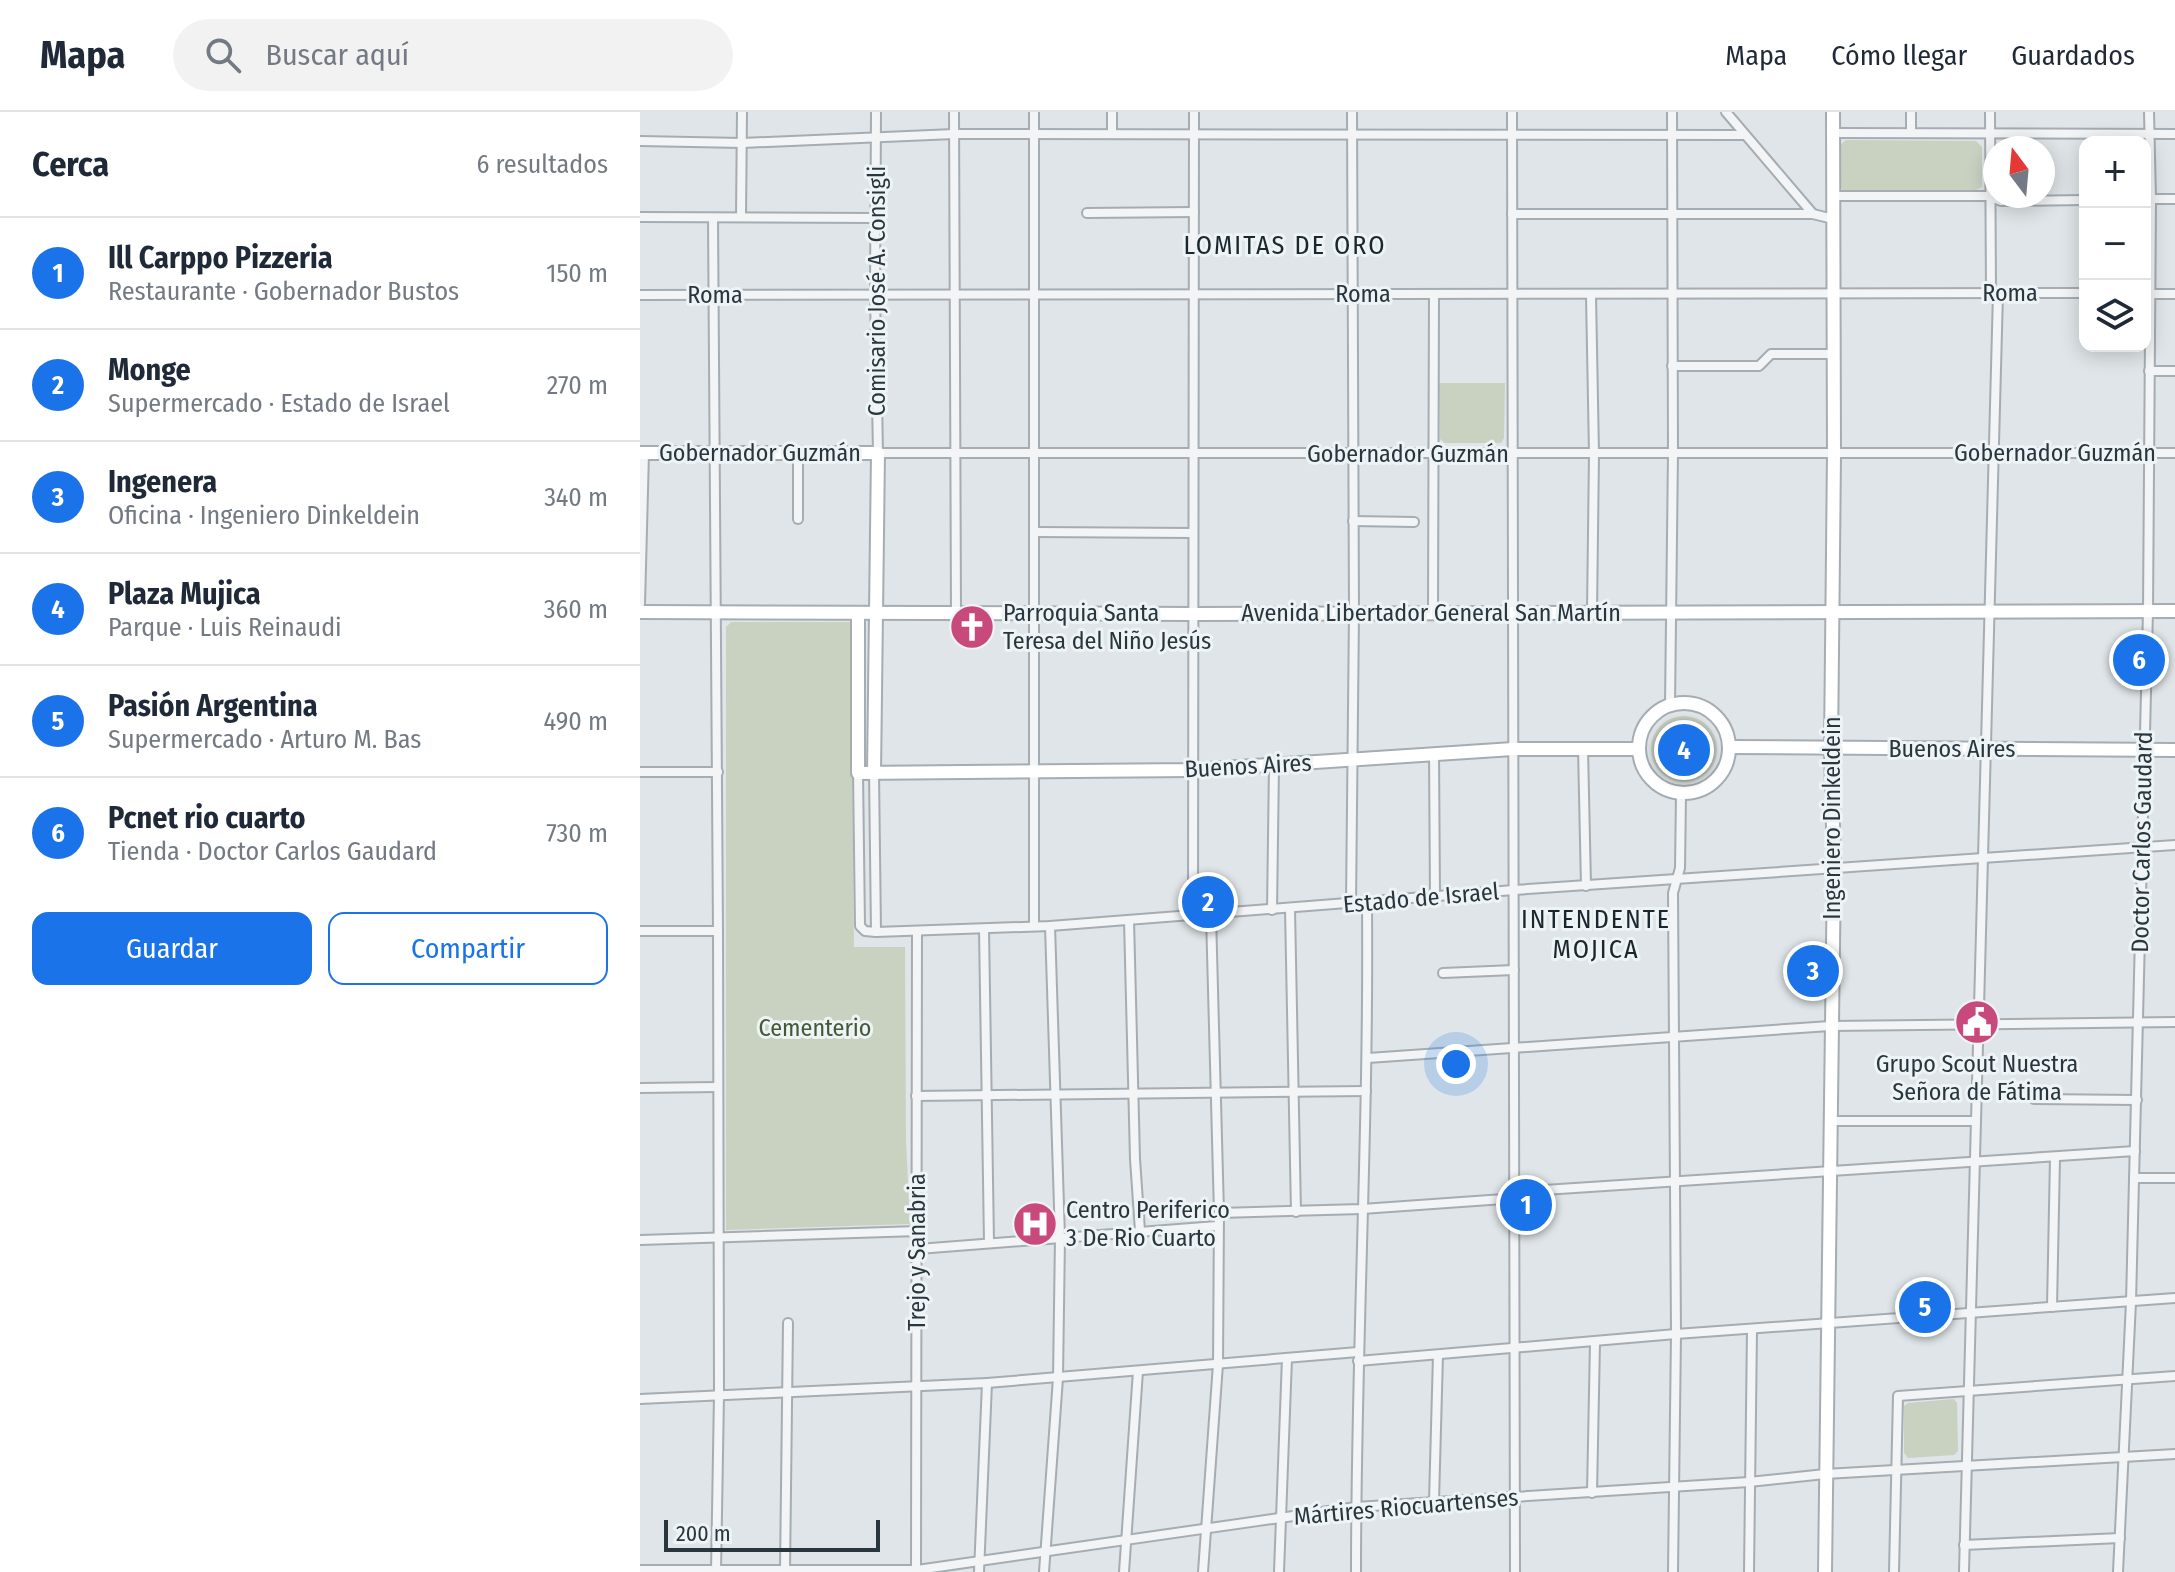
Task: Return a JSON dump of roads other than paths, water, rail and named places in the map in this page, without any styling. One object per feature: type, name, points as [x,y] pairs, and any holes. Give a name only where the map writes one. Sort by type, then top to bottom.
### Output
[{"type":"main road","name":"Ingeniero Dinkeldein","points":[[1825,1572],[1834,868],[1831,748],[1833,112]]},
{"type":"main road","name":"Gobernador Guzmán","points":[[642,453],[878,453]]},
{"type":"main road","name":"Comisario José A. Consigli","points":[[876,614],[878,453]]},
{"type":"main road","name":"Avenida Libertador General San Martín","points":[[640,612],[2175,611]]},
{"type":"main road","points":[[858,613],[858,773]]},
{"type":"main road","points":[[874,773],[876,614]]},
{"type":"main road","points":[[1694,704],[1714,715],[1727,735],[1729,747],[1720,775],[1696,792],[1681,794],[1656,784],[1640,763],[1638,749],[1640,735],[1657,712],[1670,705],[1694,704]]},
{"type":"main road","name":"Buenos Aires","points":[[1729,747],[2175,750]]},
{"type":"main road","name":"Buenos Aires","points":[[858,773],[1192,770],[1513,749],[1638,749]]},
{"type":"street","points":[[741,217],[742,112]]},
{"type":"street","name":"Comisario José A. Consigli","points":[[876,112],[878,453]]},
{"type":"street","points":[[954,112],[956,614]]},
{"type":"street","points":[[1034,112],[1034,926]]},
{"type":"street","points":[[1112,112],[1112,134]]},
{"type":"street","points":[[1193,916],[1194,112]]},
{"type":"street","points":[[1351,904],[1354,613],[1352,112]]},
{"type":"street","points":[[1512,112],[1515,1572]]},
{"type":"street","points":[[1670,705],[1672,112]]},
{"type":"street","points":[[1726,112],[1813,214]]},
{"type":"street","points":[[1911,112],[1911,133]]},
{"type":"street","points":[[1990,112],[1990,136]]},
{"type":"street","name":"Doctor Carlos Gaudard","points":[[2149,112],[2149,134]]},
{"type":"street","points":[[1833,133],[2175,134]]},
{"type":"street","points":[[640,141],[742,143],[954,134],[1745,135]]},
{"type":"street","points":[[1833,196],[1983,196]]},
{"type":"street","points":[[2151,199],[2175,199]]},
{"type":"street","points":[[2055,200],[2079,200]]},
{"type":"street","points":[[1964,1572],[1993,453],[1994,293],[1990,208]]},
{"type":"street","name":"Doctor Carlos Gaudard","points":[[2147,280],[2148,208]]},
{"type":"street","points":[[1087,213],[1194,212]]},
{"type":"street","points":[[1512,214],[1813,214],[1833,219]]},
{"type":"street","points":[[640,217],[875,218]]},
{"type":"street","points":[[713,218],[718,772],[719,1395],[716,1572]]},
{"type":"street","name":"Roma","points":[[640,295],[2079,293]]},
{"type":"street","points":[[1433,612],[1434,294]]},
{"type":"street","points":[[2151,294],[2175,294]]},
{"type":"street","points":[[1591,295],[1594,454],[1592,612]]},
{"type":"street","name":"Doctor Carlos Gaudard","points":[[2118,1572],[2137,1100],[2148,611],[2149,352]]},
{"type":"street","points":[[1672,366],[1759,366],[1771,354],[1833,354]]},
{"type":"street","points":[[2149,371],[2175,371]]},
{"type":"street","points":[[640,604],[642,453]]},
{"type":"street","points":[[798,453],[798,519]]},
{"type":"street","name":"Gobernador Guzmán","points":[[878,453],[2175,453]]},
{"type":"street","points":[[1353,521],[1414,522]]},
{"type":"street","points":[[1034,532],[1193,533]]},
{"type":"street","points":[[1583,748],[1586,886]]},
{"type":"street","points":[[1434,754],[1435,896]]},
{"type":"street","points":[[1272,910],[1274,765]]},
{"type":"street","points":[[640,772],[718,772]]},
{"type":"street","name":"Estado de Israel","points":[[858,773],[860,926],[865,931],[876,932],[1050,926],[1367,904],[1514,890],[2175,845]]},
{"type":"street","points":[[874,773],[876,932]]},
{"type":"street","points":[[1673,1572],[1676,1334],[1673,893],[1677,881],[1681,794]]},
{"type":"street","points":[[1356,1572],[1358,1356],[1368,1058],[1367,904]]},
{"type":"street","points":[[1290,909],[1296,1212]]},
{"type":"street","points":[[1203,1572],[1218,1364],[1219,1213],[1211,915]]},
{"type":"street","points":[[1129,920],[1135,1159],[1140,1231]]},
{"type":"street","points":[[1044,1572],[1058,1378],[1060,1237],[1050,926]]},
{"type":"street","points":[[984,929],[989,1242]]},
{"type":"street","points":[[640,931],[718,931]]},
{"type":"street","name":"Trejo y Sanabria","points":[[916,1571],[917,931]]},
{"type":"street","points":[[1443,973],[1514,970]]},
{"type":"street","points":[[1368,1058],[1830,1026],[2175,1022]]},
{"type":"street","points":[[640,1088],[717,1087]]},
{"type":"street","points":[[916,1096],[1366,1091]]},
{"type":"street","points":[[2034,1099],[2137,1100]]},
{"type":"street","points":[[1831,1121],[1976,1121]]},
{"type":"street","points":[[1219,1213],[1362,1209],[1514,1197],[1529,1191],[2135,1151]]},
{"type":"street","points":[[2052,1307],[2055,1158]]},
{"type":"street","points":[[2134,1178],[2175,1178]]},
{"type":"street","points":[[918,1249],[1217,1226]]},
{"type":"street","points":[[640,1240],[918,1231]]},
{"type":"street","points":[[640,1399],[987,1383],[1287,1358],[1438,1355],[1676,1334],[2175,1298]]},
{"type":"street","points":[[785,1571],[788,1323]]},
{"type":"street","points":[[1749,1572],[1752,1330]]},
{"type":"street","points":[[1592,1493],[1595,1342]]},
{"type":"street","points":[[1434,1501],[1438,1355]]},
{"type":"street","points":[[1279,1572],[1287,1358]]},
{"type":"street","points":[[1124,1572],[1138,1371]]},
{"type":"street","points":[[1894,1572],[1898,1396],[2175,1376]]},
{"type":"street","points":[[980,1567],[987,1383]]},
{"type":"street","name":"Mártires Riocuartenses","points":[[640,1570],[875,1572],[980,1567],[1207,1527],[1356,1507],[1749,1482],[1895,1469],[2175,1454]]},
{"type":"street","points":[[1964,1545],[2120,1538]]},
{"type":"place","name":"Parroquia Santa Teresa del Niño Jesús","points":[[972,627]]},
{"type":"place","name":"Pcnet rio cuarto","points":[[2139,660]]},
{"type":"place","name":"Plaza Mujica","points":[[1684,750]]},
{"type":"place","name":"Monge","points":[[1208,902]]},
{"type":"place","name":"Ingenera","points":[[1813,971]]},
{"type":"place","name":"Grupo Scout Nuestra Señora de Fátima","points":[[1977,1022]]},
{"type":"place","name":"Ill Carppo Pizzeria","points":[[1526,1205]]},
{"type":"place","name":"Centro Periferico 3 De Rio Cuarto","points":[[1035,1224]]},
{"type":"place","name":"Pasión Argentina","points":[[1925,1307]]},
{"type":"district","name":"LOMITAS DE ORO","points":[[1285,245]]},
{"type":"district","name":"INTENDENTE MOJICA","points":[[1596,934]]},
{"type":"park label","name":"Cementerio","points":[[815,1028]]}]
